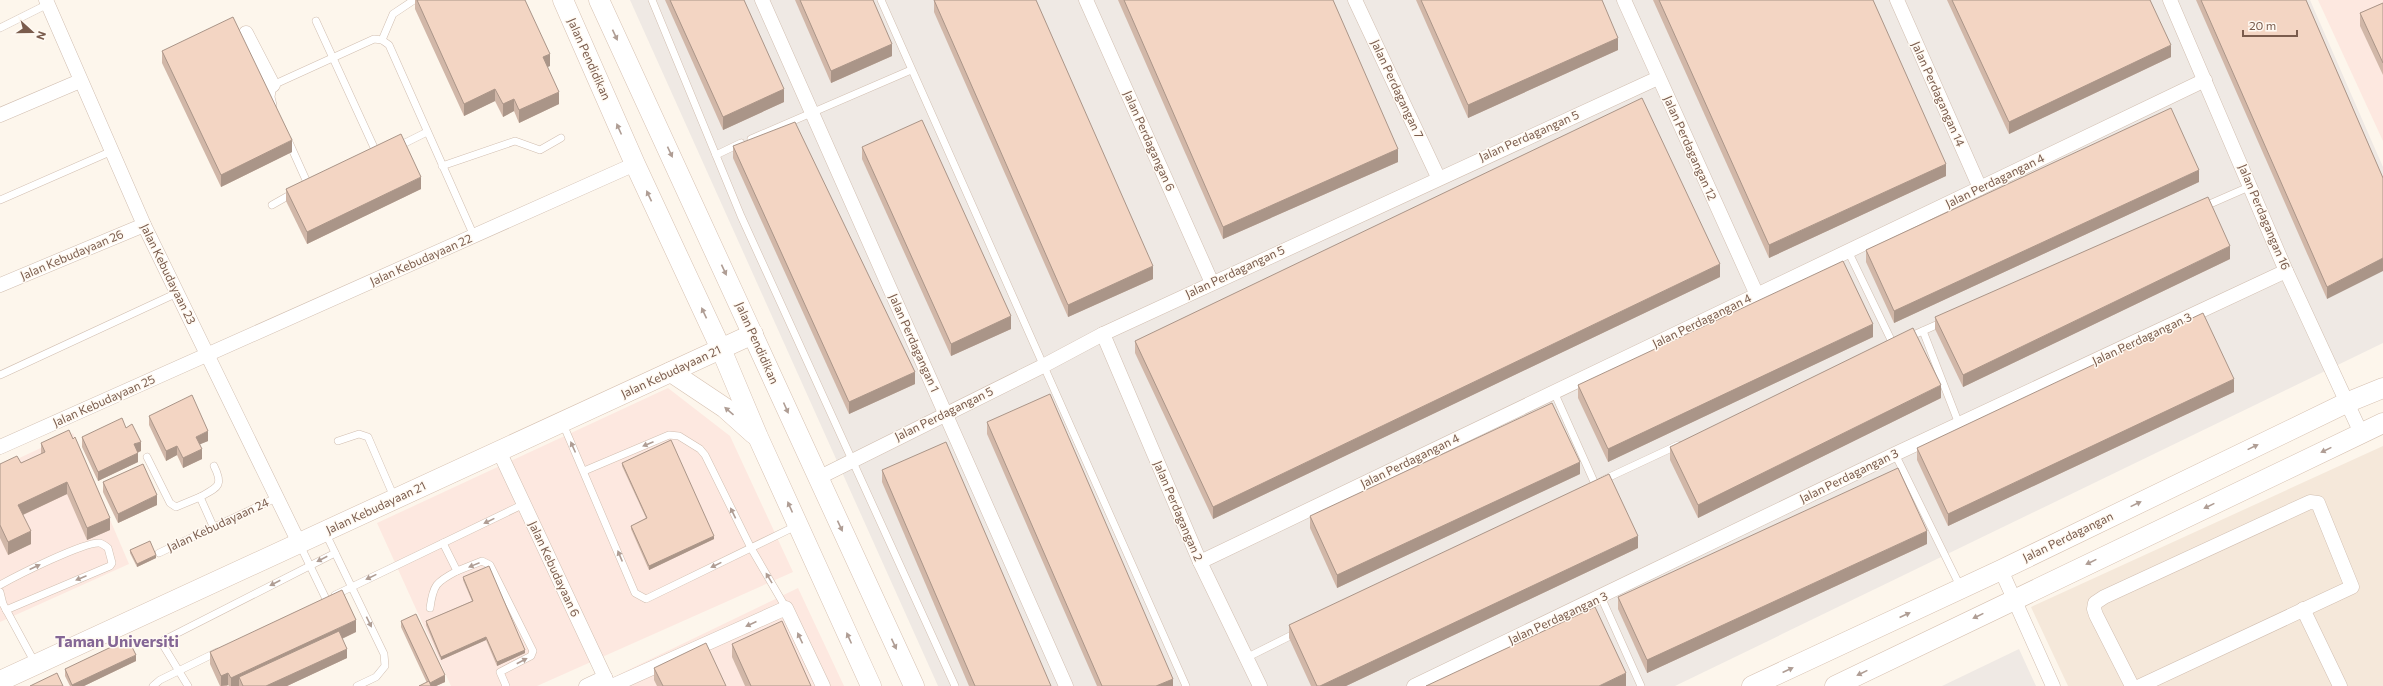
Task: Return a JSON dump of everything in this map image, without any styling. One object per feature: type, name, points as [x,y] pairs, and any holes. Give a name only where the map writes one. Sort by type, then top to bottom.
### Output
[{"type":"main road","name":"Jalan Pendidikan","points":[[563,0],[635,164],[721,349],[758,437],[871,686]]},
{"type":"main road","name":"Jalan Pendidikan","points":[[599,0],[914,686]]},
{"type":"main road","name":"Jalan Kebudayaan 21","points":[[0,682],[753,334]]},
{"type":"main road","points":[[670,372],[724,408],[758,437]]},
{"type":"main road","name":"Jalan Perdagangan","points":[[1752,686],[2001,570],[2346,403],[2383,388]]},
{"type":"main road","points":[[1835,686],[2383,423]]},
{"type":"street","name":"Jalan Perdagangan 1","points":[[762,0],[1066,686]]},
{"type":"street","name":"Jalan Perdagangan 6","points":[[1086,0],[1212,283]]},
{"type":"street","name":"Jalan Perdagangan 7","points":[[1355,0],[1438,178]]},
{"type":"street","name":"Jalan Perdagangan 12","points":[[1624,0],[1757,295]]},
{"type":"street","name":"Jalan Perdagangan 14","points":[[1897,0],[1980,188]]},
{"type":"street","name":"Jalan Perdagangan 16","points":[[2170,0],[2251,186],[2286,271],[2361,433]]},
{"type":"street","name":"Jalan Kebudayaan 23","points":[[47,2],[80,81],[144,225],[278,497],[299,543]]},
{"type":"street","points":[[246,33],[273,85]]},
{"type":"street","name":"Jalan Perdagangan 5","points":[[818,478],[852,459],[1043,366],[1103,334],[1438,178],[1658,78]]},
{"type":"street","name":"Jalan Perdagangan 4","points":[[1200,562],[2205,80]]},
{"type":"street","points":[[0,115],[80,81]]},
{"type":"street","name":"Jalan Kebudayaan 22","points":[[208,355],[635,164]]},
{"type":"street","name":"Jalan Kebudayaan 26","points":[[0,285],[144,225]]},
{"type":"street","name":"Jalan Perdagangan 3","points":[[1414,686],[1895,454],[2286,271]]},
{"type":"street","name":"Jalan Perdagangan 2","points":[[1103,334],[1200,562],[1260,686]]},
{"type":"street","name":"Jalan Kebudayaan 25","points":[[0,447],[208,355]]},
{"type":"street","name":"Jalan Kebudayaan 6","points":[[499,451],[609,683]]},
{"type":"street","points":[[2132,686],[2096,615],[2096,603],[2118,590],[2315,502],[2321,511],[2352,587],[2140,686]]},
{"type":"street","points":[[2001,570],[2053,686]]},
{"type":"street","points":[[586,686],[609,683],[707,648],[786,608],[823,686]]},
{"type":"street","points":[[2303,609],[2340,686]]},
{"type":"lane","points":[[382,40],[393,14],[414,0]]},
{"type":"lane","points":[[652,0],[741,216],[955,686]]},
{"type":"lane","points":[[881,0],[1186,686]]},
{"type":"lane","points":[[0,28],[47,2]]},
{"type":"lane","points":[[316,21],[378,156]]},
{"type":"lane","points":[[277,116],[271,97],[273,85],[374,38],[382,40],[389,45],[474,236]]},
{"type":"lane","points":[[716,155],[911,70]]},
{"type":"lane","points":[[272,205],[314,184],[306,180],[284,131]]},
{"type":"lane","points":[[392,150],[427,132]]},
{"type":"lane","points":[[442,166],[515,141],[540,150],[561,138]]},
{"type":"lane","points":[[0,200],[112,151]]},
{"type":"lane","points":[[2192,212],[2251,186]]},
{"type":"lane","points":[[1848,251],[1893,344]]},
{"type":"lane","points":[[0,375],[177,293]]},
{"type":"lane","points":[[1886,348],[1952,318]]},
{"type":"lane","points":[[1923,331],[1959,424]]},
{"type":"lane","points":[[1554,392],[1595,484]]},
{"type":"lane","points":[[562,422],[635,593],[640,597],[646,599],[798,525]]},
{"type":"lane","points":[[338,441],[359,434],[368,437],[395,499]]},
{"type":"lane","points":[[584,471],[669,435],[679,436],[700,449],[751,548],[786,608]]},
{"type":"lane","points":[[1588,488],[1687,441]]},
{"type":"lane","points":[[1895,454],[1961,589]]},
{"type":"lane","points":[[147,457],[173,506],[176,507],[200,497],[217,487],[220,483],[219,476],[214,466]]},
{"type":"lane","points":[[200,497],[213,526]]},
{"type":"lane","name":"Jalan Kebudayaan 24","points":[[159,553],[213,526],[278,497]]},
{"type":"lane","points":[[299,543],[310,566],[322,601],[524,504]]},
{"type":"lane","points":[[325,531],[384,654],[385,666],[376,677],[357,686]]},
{"type":"lane","points":[[0,585],[54,559],[89,545],[99,543],[108,548],[111,556],[110,566],[6,610]]},
{"type":"lane","points":[[443,543],[457,571]]},
{"type":"lane","points":[[188,686],[163,645],[168,637],[335,553]]},
{"type":"lane","points":[[430,608],[433,589],[440,580],[482,561],[490,565],[533,651],[531,656],[500,672],[506,686]]},
{"type":"lane","points":[[0,592],[6,610],[36,665]]},
{"type":"lane","points":[[1601,597],[1641,686]]},
{"type":"lane","points":[[1246,658],[1303,629]]},
{"type":"lane","points":[[154,686],[160,680],[228,647]]},
{"type":"shaded area","points":[[630,0],[2310,0],[2383,167],[2383,343],[1675,686],[938,686]]},
{"type":"shaded area","points":[[2318,0],[2383,0],[2383,141]]},
{"type":"shaded area","points":[[668,388],[730,436],[793,572],[537,686],[451,686],[377,523]]},
{"type":"shaded area","points":[[73,433],[129,564],[0,622],[0,467]]},
{"type":"shaded area","points":[[2383,446],[2383,686],[2068,686],[2031,607]]},
{"type":"shaded area","points":[[798,588],[844,686],[595,686]]},
{"type":"shaded area","points":[[2019,649],[2036,686],[1942,686]]},
{"type":"building","points":[[417,0],[525,0],[550,54],[543,57],[559,92],[519,110],[514,99],[503,104],[495,89],[464,104]]},
{"type":"building","points":[[670,0],[744,0],[784,89],[723,117]]},
{"type":"building","points":[[800,0],[873,0],[892,44],[831,71]]},
{"type":"building","points":[[934,0],[1036,0],[1153,266],[1068,305]]},
{"type":"building","points":[[1124,0],[1333,0],[1398,149],[1223,227]]},
{"type":"building","points":[[1421,0],[1602,0],[1618,38],[1468,105]]},
{"type":"building","points":[[1659,0],[1873,0],[1946,164],[1769,245]]},
{"type":"building","points":[[1952,0],[2150,0],[2171,45],[2009,122]]},
{"type":"building","points":[[2201,0],[2306,0],[2383,178],[2383,258],[2327,287]]},
{"type":"building","points":[[2383,3],[2383,63],[2360,13]]},
{"type":"building","points":[[233,17],[292,140],[221,175],[162,51]]},
{"type":"building","points":[[1642,98],[1720,264],[1213,507],[1135,341]]},
{"type":"building","points":[[2171,108],[2199,170],[1894,311],[1866,250]]},
{"type":"building","points":[[922,120],[1011,316],[951,344],[862,147]]},
{"type":"building","points":[[795,122],[915,372],[849,402],[733,146]]},
{"type":"building","points":[[401,134],[421,177],[307,232],[286,189]]},
{"type":"building","points":[[2208,197],[2230,246],[1963,375],[1935,317]]},
{"type":"building","points":[[1843,261],[1873,324],[1608,449],[1578,385]]},
{"type":"building","points":[[2203,313],[2234,379],[1948,514],[1917,448]]},
{"type":"building","points":[[1913,328],[1941,385],[1698,505],[1670,447]]},
{"type":"building","points":[[1050,394],[1173,679],[1156,686],[1102,686],[987,422]]},
{"type":"building","points":[[192,395],[208,431],[196,437],[202,449],[183,458],[177,446],[166,451],[149,416]]},
{"type":"building","points":[[1552,403],[1580,462],[1337,575],[1310,516]]},
{"type":"building","points":[[122,418],[126,428],[132,424],[141,442],[134,444],[138,453],[98,472],[82,437]]},
{"type":"building","points":[[69,430],[73,439],[75,437],[110,518],[87,528],[67,482],[18,505],[31,531],[8,542],[0,525],[0,464],[17,456],[21,463],[45,452],[41,443]]},
{"type":"building","points":[[671,440],[714,536],[649,566],[631,526],[647,518],[622,463]]},
{"type":"building","points":[[946,442],[1051,686],[975,686],[882,470]]},
{"type":"building","points":[[143,464],[157,495],[118,514],[103,482]]},
{"type":"building","points":[[1898,468],[1927,531],[1647,660],[1618,597]]},
{"type":"building","points":[[1609,474],[1638,536],[1320,686],[1317,686],[1289,625]]},
{"type":"building","points":[[150,541],[156,555],[137,564],[130,550]]},
{"type":"building","points":[[489,566],[525,650],[497,662],[486,637],[441,657],[426,621],[473,601],[463,577]]},
{"type":"building","points":[[342,590],[356,620],[231,678],[228,673],[221,676],[210,652]]},
{"type":"building","points":[[1595,607],[1626,673],[1599,686],[1426,686]]},
{"type":"building","points":[[416,614],[445,675],[430,683],[401,621]]},
{"type":"building","points":[[782,621],[811,686],[751,686],[732,644]]},
{"type":"building","points":[[339,631],[347,649],[266,686],[243,686],[239,677]]},
{"type":"building","points":[[128,639],[136,655],[72,685],[65,669]]},
{"type":"building","points":[[706,643],[726,686],[663,686],[654,668]]},
{"type":"building","points":[[57,673],[63,686],[30,686]]},
{"type":"building","points":[[429,681],[431,686],[419,686]]},
{"type":"district","name":"Taman Universiti","points":[[117,641]]}]
